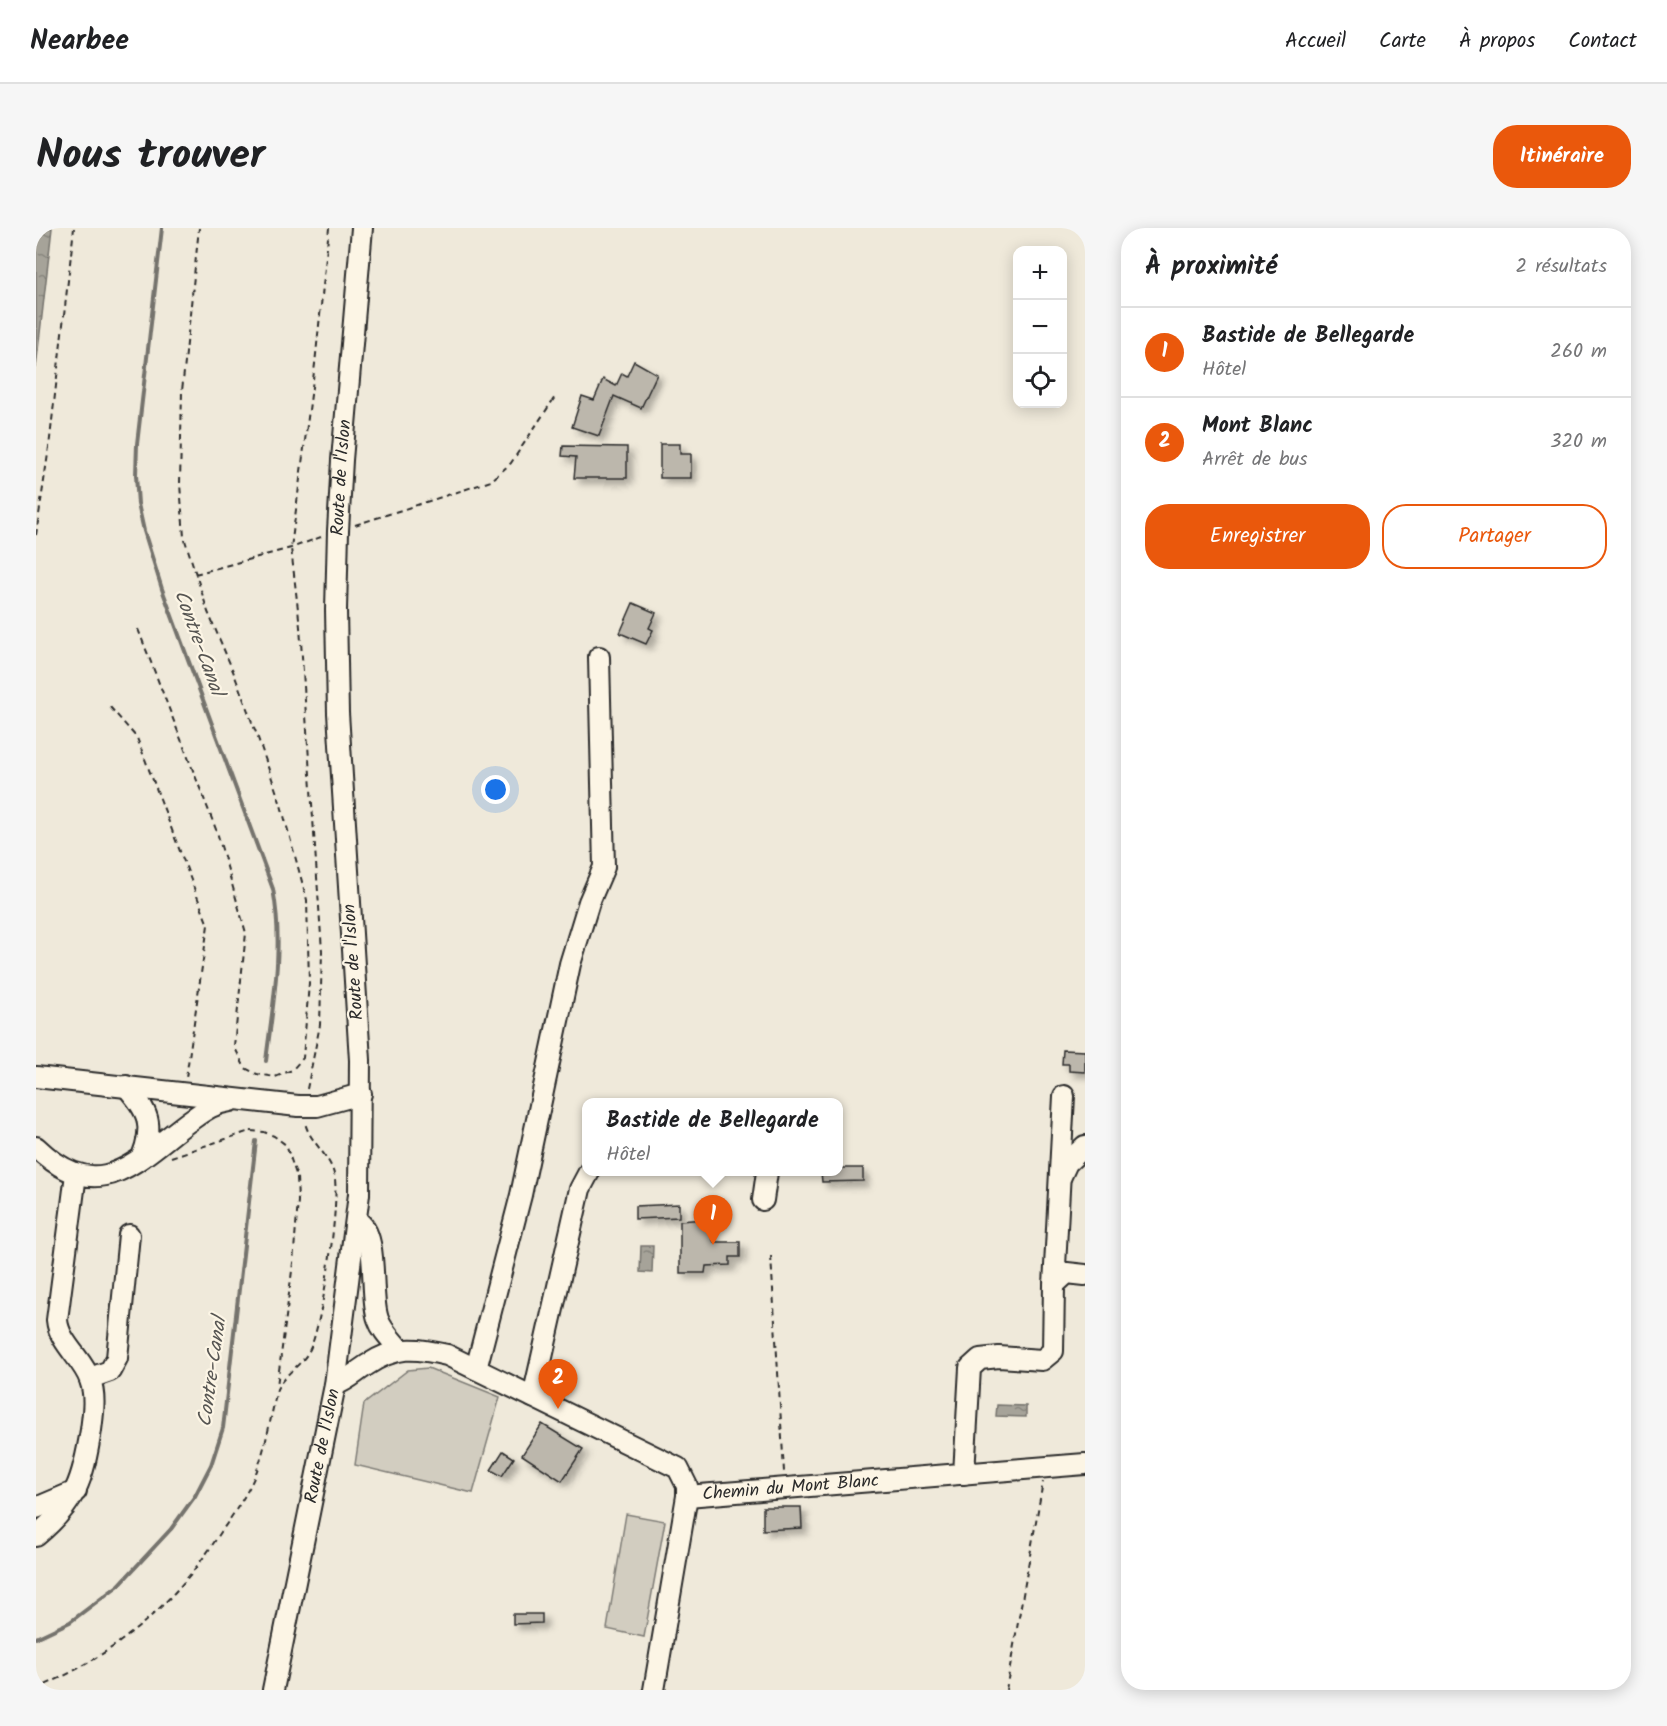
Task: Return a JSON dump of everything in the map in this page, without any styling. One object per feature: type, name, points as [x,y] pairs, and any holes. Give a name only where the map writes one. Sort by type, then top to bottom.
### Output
[{"type":"street","name":"Route de l'Islon","points":[[273,1690],[335,1385],[357,1221],[360,1094],[338,713],[336,610],[338,531],[362,228]]},
{"type":"street","points":[[476,1370],[521,1196],[570,964],[588,902],[604,867],[599,657]]},
{"type":"street","points":[[36,1077],[184,1093],[360,1118]]},
{"type":"street","points":[[126,1086],[144,1107],[148,1118],[149,1135],[142,1157]]},
{"type":"street","points":[[311,1111],[360,1094]]},
{"type":"street","points":[[964,1474],[970,1368],[980,1359],[1042,1360],[1053,1351],[1054,1284],[1064,1096]]},
{"type":"street","points":[[36,1147],[55,1164],[76,1174],[93,1176],[111,1174],[129,1167],[206,1109],[219,1103],[238,1100]]},
{"type":"street","points":[[1060,1177],[1067,1163],[1085,1146]]},
{"type":"street","points":[[36,1536],[62,1513],[76,1491],[85,1468],[93,1414],[94,1393],[90,1378],[60,1332],[57,1320],[76,1174]]},
{"type":"street","points":[[534,1397],[580,1189],[587,1176]]},
{"type":"street","points":[[763,1200],[766,1176]]},
{"type":"street","points":[[357,1221],[363,1224],[370,1239],[378,1320],[384,1332],[399,1350]]},
{"type":"street","points":[[90,1378],[110,1371],[117,1358],[129,1235]]},
{"type":"street","points":[[1054,1284],[1067,1273],[1085,1275]]},
{"type":"street","name":"Chemin du Mont Blanc","points":[[335,1385],[343,1383],[369,1364],[399,1350],[420,1349],[447,1355],[678,1468],[687,1486],[687,1496],[1085,1464]]},
{"type":"street","points":[[36,1508],[76,1491]]},
{"type":"street","points":[[654,1690],[687,1496]]},
{"type":"path","points":[[36,536],[49,447],[74,228]]},
{"type":"path","points":[[138,629],[217,832],[246,933],[234,1046],[245,1068],[257,1074],[275,1077],[292,1070],[303,1058],[309,983],[307,900],[281,805],[233,671],[208,612],[184,537],[181,511],[180,439],[182,391],[199,228]]},
{"type":"path","points":[[307,1089],[320,1025],[322,951],[300,627],[291,548],[315,364],[329,228]]},
{"type":"path","points":[[195,574],[291,548],[491,481],[511,463],[555,397]]},
{"type":"path","points":[[110,707],[137,738],[208,926],[184,1093]]},
{"type":"path","points":[[277,1389],[281,1380],[309,1352],[314,1339],[335,1214],[334,1173],[305,1125],[311,1111]]},
{"type":"path","points":[[36,1689],[91,1663],[141,1626],[165,1604],[190,1576],[249,1489],[262,1455],[277,1389],[293,1263],[298,1201],[297,1177],[285,1145],[274,1136],[264,1132],[250,1131],[168,1158]]},
{"type":"path","points":[[771,1256],[785,1489]]},
{"type":"path","points":[[1006,1690],[1046,1468]]},
{"type":"shaded area","points":[[428,1368],[500,1397],[473,1493],[355,1465],[364,1404],[408,1370]]},
{"type":"shaded area","points":[[626,1514],[665,1521],[644,1637],[607,1629]]},
{"type":"water","points":[[36,228],[52,228],[36,368]]},
{"type":"water","points":[[641,1246],[653,1246],[652,1273],[640,1272]]},
{"type":"water","points":[[997,1405],[1026,1406],[1026,1417],[996,1416]]},
{"type":"building","points":[[634,361],[657,374],[641,408],[614,396],[599,436],[572,427],[582,396],[594,400],[603,379],[616,386],[622,373],[627,376]]},
{"type":"building","points":[[660,444],[680,444],[680,454],[691,454],[691,478],[660,478]]},
{"type":"building","points":[[563,446],[627,447],[627,478],[574,478],[576,457],[562,456]]},
{"type":"building","points":[[633,603],[656,613],[649,628],[653,630],[646,644],[620,633]]},
{"type":"building","points":[[1063,1050],[1085,1051],[1085,1072],[1069,1071],[1069,1064],[1062,1064]]},
{"type":"building","points":[[843,1168],[863,1168],[863,1181],[822,1182],[821,1176],[843,1176]]},
{"type":"building","points":[[679,1204],[679,1217],[635,1219],[635,1206]]},
{"type":"building","points":[[704,1219],[714,1242],[740,1242],[740,1257],[730,1257],[730,1265],[706,1266],[705,1273],[680,1273],[680,1221]]},
{"type":"building","points":[[542,1424],[583,1449],[562,1481],[522,1455]]},
{"type":"building","points":[[503,1451],[514,1458],[502,1476],[491,1470]]},
{"type":"building","points":[[763,1507],[801,1507],[802,1528],[763,1530]]},
{"type":"building","points":[[513,1614],[542,1614],[542,1623],[513,1624]]},
{"type":"waterway","name":"Contre-Canal","points":[[162,228],[137,444],[138,504],[162,589],[273,889],[278,932],[274,996],[266,1061]]},
{"type":"waterway","name":"Contre-Canal","points":[[36,1638],[70,1622],[119,1585],[171,1529],[195,1496],[211,1465],[223,1428],[256,1141]]},
{"type":"place","name":"Bastide de Bellegarde","points":[[713,1245]]},
{"type":"place","name":"Mont Blanc","points":[[558,1409]]}]
